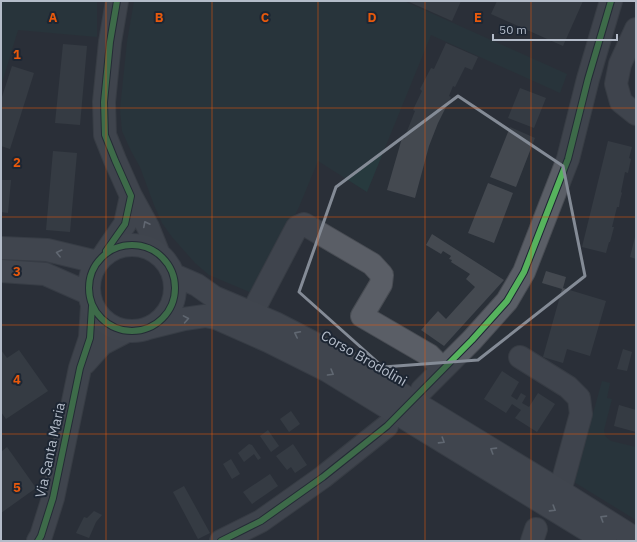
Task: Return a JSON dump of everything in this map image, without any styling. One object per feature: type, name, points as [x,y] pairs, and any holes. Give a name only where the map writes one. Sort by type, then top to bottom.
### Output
[{"type":"main road","points":[[1,271],[45,274],[90,299],[106,323],[138,330],[166,316],[175,297],[174,275],[158,252],[145,246],[131,244],[118,246],[101,258],[90,277],[90,299]]},
{"type":"main road","points":[[1,248],[47,250],[101,258]]},
{"type":"main road","name":"Corso Brodolini","points":[[174,275],[197,285],[214,297],[275,323],[337,354],[636,539]]},
{"type":"main road","name":"Corso Brodolini","points":[[138,330],[184,319],[205,316],[216,318],[268,341],[328,371],[605,541]]},
{"type":"street","points":[[117,1],[110,42],[104,102],[105,135],[131,196],[148,227],[158,252]]},
{"type":"street","points":[[422,390],[472,340],[507,301],[524,272],[568,159],[588,79],[611,1]]},
{"type":"street","points":[[636,29],[620,64],[616,84],[621,102],[636,114]]},
{"type":"street","points":[[101,258],[125,224],[131,196]]},
{"type":"street","points":[[252,313],[296,227],[304,224],[372,264],[382,275],[380,284],[362,316],[429,355],[443,369]]},
{"type":"street","name":"Via Santa Maria","points":[[40,539],[53,498],[80,368],[90,338],[90,299]]},
{"type":"street","points":[[80,368],[102,344],[138,330]]},
{"type":"street","points":[[520,357],[568,387],[579,398],[581,414],[560,491]]},
{"type":"street","points":[[221,541],[261,521],[323,477],[387,426]]},
{"type":"highlighted area","points":[[458,96],[563,166],[585,276],[478,360],[383,367],[299,292],[336,187]]},
{"type":"green space","points":[[1,1],[95,1],[97,2],[97,37],[18,30],[1,86]]},
{"type":"green space","points":[[134,1],[404,1],[567,74],[560,93],[431,35],[367,192],[318,161],[299,207],[260,285],[252,293],[209,275],[195,263],[172,237],[162,223],[140,167],[122,131],[120,109],[127,42]]},
{"type":"green space","points":[[602,381],[610,383],[607,398],[612,399],[604,430],[605,436],[611,441],[636,447],[636,520],[574,482]]},
{"type":"building","points":[[407,1],[461,1],[452,21]]},
{"type":"building","points":[[497,1],[583,1],[563,46],[491,14]]},
{"type":"building","points":[[446,43],[478,57],[472,70],[465,67],[455,87],[453,86],[449,96],[451,97],[438,123],[429,146],[415,198],[387,190],[402,138],[404,139],[415,111],[413,110],[422,91],[420,89],[431,68],[434,69]]},
{"type":"building","points":[[63,44],[87,46],[80,125],[55,123]]},
{"type":"building","points":[[12,66],[34,73],[10,149],[1,146],[1,100]]},
{"type":"building","points":[[520,88],[546,98],[534,128],[508,118]]},
{"type":"building","points":[[510,127],[535,138],[516,187],[490,177]]},
{"type":"building","points":[[608,141],[632,147],[629,158],[631,159],[628,173],[625,172],[619,207],[617,207],[612,227],[614,227],[606,253],[582,247]]},
{"type":"building","points":[[53,151],[77,153],[70,232],[46,230]]},
{"type":"building","points":[[1,180],[11,180],[8,213],[1,212]]},
{"type":"building","points":[[488,183],[513,193],[494,243],[468,233]]},
{"type":"building","points":[[432,234],[504,280],[444,346],[421,330],[438,311],[446,319],[475,287],[466,279],[470,274],[451,262],[452,260],[449,259],[451,256],[443,251],[441,254],[426,245]]},
{"type":"building","points":[[636,237],[636,259],[630,257]]},
{"type":"building","points":[[546,271],[566,277],[563,288],[606,301],[590,356],[567,349],[563,363],[543,357],[562,289],[542,283]]},
{"type":"building","points":[[623,349],[632,352],[627,371],[617,369]]},
{"type":"building","points":[[1,350],[7,358],[19,350],[48,391],[6,419],[1,412]]},
{"type":"building","points":[[502,371],[519,382],[511,396],[517,400],[521,393],[526,396],[522,403],[529,407],[538,393],[555,404],[537,432],[515,418],[521,410],[512,404],[506,413],[484,399]]},
{"type":"building","points":[[619,405],[636,410],[636,432],[614,426]]},
{"type":"building","points":[[291,411],[300,424],[289,432],[280,419]]},
{"type":"building","points":[[268,430],[279,446],[271,452],[260,436]]},
{"type":"building","points":[[249,444],[252,445],[261,458],[258,460],[254,454],[244,462],[238,453]]},
{"type":"building","points":[[293,444],[307,465],[295,473],[291,467],[287,470],[276,456]]},
{"type":"building","points":[[7,447],[36,488],[1,513],[1,452]]},
{"type":"building","points":[[231,459],[240,474],[232,479],[223,464]]},
{"type":"building","points":[[270,474],[278,486],[252,504],[243,492]]},
{"type":"building","points":[[184,486],[210,533],[198,539],[173,492]]},
{"type":"building","points":[[94,511],[102,515],[96,522],[89,538],[76,533],[84,517],[87,518]]},
{"type":"cycle path","points":[[106,251],[125,224],[131,196],[105,135],[104,102],[110,42],[117,1]]},
{"type":"cycle path","points":[[221,541],[261,521],[323,477],[387,426],[472,340],[507,301],[524,272],[568,159],[588,79],[611,1]]},
{"type":"cycle path","points":[[132,245],[148,248],[156,252],[168,264],[172,272],[175,288],[172,304],[168,312],[156,324],[148,328],[132,331],[116,328],[108,324],[96,312],[92,304],[89,288],[92,272],[96,264],[108,252],[116,248],[132,245]]},
{"type":"cycle path","points":[[38,541],[53,498],[80,368],[90,338],[92,306]]}]
